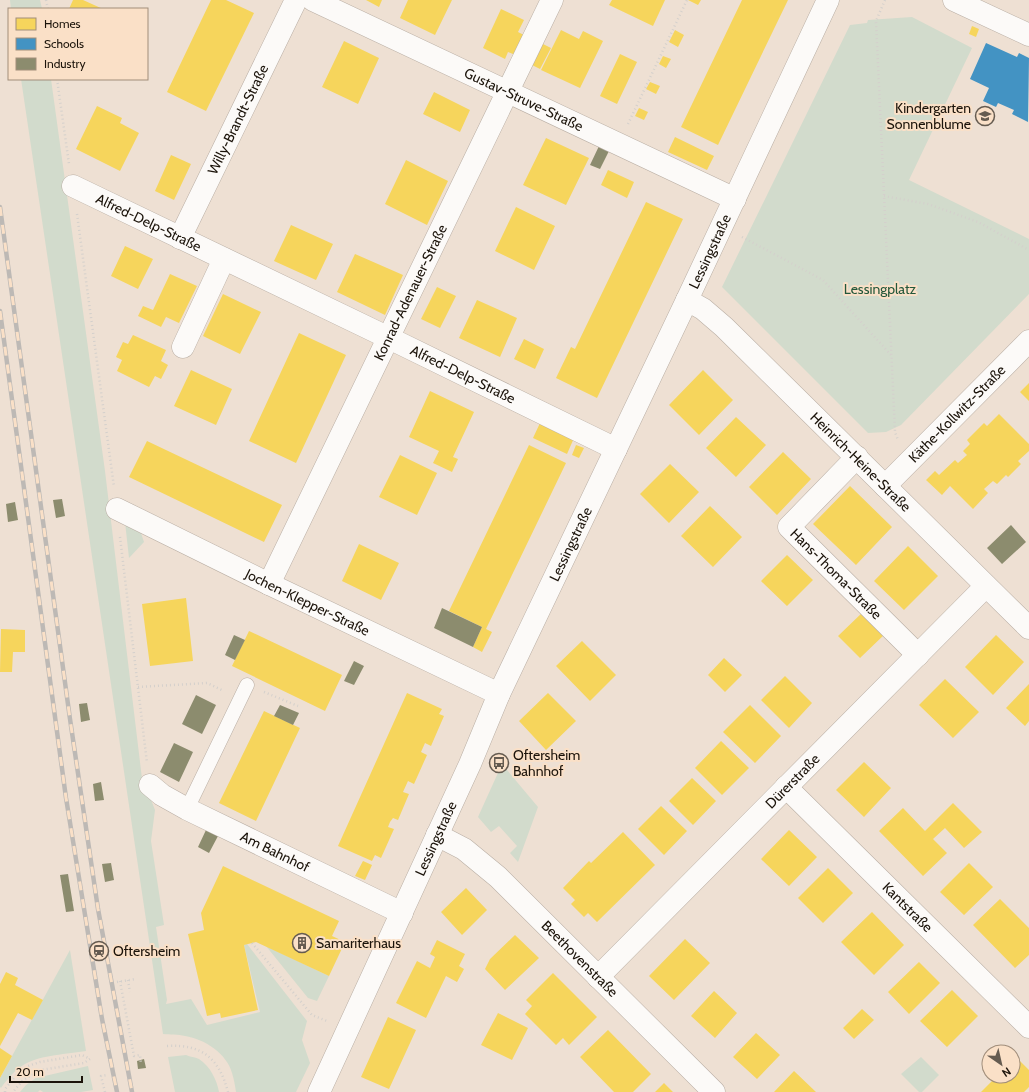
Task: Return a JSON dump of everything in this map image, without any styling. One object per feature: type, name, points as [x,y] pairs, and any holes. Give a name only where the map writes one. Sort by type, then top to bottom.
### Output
[{"type":"street","name":"Willy-Brandt-Straße","points":[[180,238],[296,0]]},
{"type":"street","name":"Gustav-Struve-Straße","points":[[313,0],[735,199]]},
{"type":"street","name":"Konrad-Adenauer-Straße","points":[[269,584],[509,92],[552,0]]},
{"type":"street","name":"Lessingstraße","points":[[319,1092],[470,764],[499,694],[735,199],[828,0]]},
{"type":"street","points":[[954,0],[1029,36]]},
{"type":"street","name":"Alfred-Delp-Straße","points":[[73,186],[616,449]]},
{"type":"street","points":[[183,347],[224,259]]},
{"type":"street","name":"Heinrich-Heine-Straße","points":[[687,300],[703,309],[724,327],[1029,628]]},
{"type":"street","name":"Käthe-Kollwitz-Straße","points":[[885,486],[1029,341]]},
{"type":"street","name":"Hans-Thoma-Straße","points":[[857,457],[789,527],[918,655]]},
{"type":"street","name":"Jochen-Klepper-Straße","points":[[117,509],[269,584],[499,694]]},
{"type":"street","name":"Dürerstraße","points":[[598,977],[986,586]]},
{"type":"street","name":"Am Bahnhof","points":[[150,785],[162,795],[187,809],[402,913]]},
{"type":"street","name":"Kantstraße","points":[[786,787],[1029,1028]]},
{"type":"street","name":"Beethovenstraße","points":[[437,835],[464,849],[498,877],[714,1092]]},
{"type":"lane","points":[[187,809],[247,685]]},
{"type":"path","points":[[618,144],[687,0]]},
{"type":"path","points":[[885,0],[876,21],[891,355],[895,432],[907,463]]},
{"type":"path","points":[[57,80],[117,509],[150,785]]},
{"type":"path","points":[[884,196],[928,204],[978,222],[1029,250]]},
{"type":"path","points":[[721,228],[824,280],[891,355]]},
{"type":"path","points":[[138,687],[206,683],[240,699]]},
{"type":"path","points":[[247,685],[298,706]]},
{"type":"path","points":[[252,943],[312,1015],[347,1031]]},
{"type":"path","points":[[136,979],[119,981],[134,1056],[140,1055],[142,1064]]},
{"type":"path","points":[[128,980],[130,992]]},
{"type":"path","points":[[167,1046],[188,1046],[206,1054],[220,1070],[228,1092]]},
{"type":"path","points":[[5,1092],[5,1089],[17,1074],[28,1066],[40,1062],[82,1055],[90,1059],[84,1063],[41,1070],[23,1080],[13,1092]]},
{"type":"path","points":[[105,1092],[101,1076],[107,1075]]},
{"type":"green space","points":[[10,0],[40,0],[42,8],[11,8]]},
{"type":"green space","name":"Lessingplatz","points":[[912,17],[972,48],[909,180],[1029,239],[1029,294],[901,425],[886,432],[868,433],[722,287],[850,25],[867,23],[868,20]]},
{"type":"green space","points":[[21,80],[51,80],[105,471],[143,787],[148,792],[155,810],[151,841],[164,925],[156,927],[167,1000],[166,1004],[191,999],[207,1025],[260,1012],[244,945],[247,944],[307,1021],[302,1040],[310,1063],[296,1092],[236,1092],[229,1066],[214,1048],[200,1040],[193,1038],[180,1035],[163,1034]]},
{"type":"green space","points":[[125,522],[141,533],[144,542],[129,558]]},
{"type":"green space","points":[[502,764],[538,807],[518,862],[510,853],[517,846],[499,826],[491,832],[478,817]]},
{"type":"green space","points":[[266,946],[329,976],[317,1001],[308,998]]},
{"type":"green space","points":[[70,950],[86,1051],[31,1061],[15,1072],[1,1088],[0,1078]]},
{"type":"green space","points":[[186,1055],[199,1059],[210,1069],[217,1083],[219,1092],[175,1092],[168,1057]]},
{"type":"green space","points":[[921,1057],[939,1075],[922,1092],[919,1092],[901,1074]]},
{"type":"green space","points":[[88,1066],[93,1090],[81,1092],[43,1092],[40,1090],[38,1092],[20,1092],[26,1085],[36,1078]]},
{"type":"building: Homes","points":[[73,0],[83,0],[101,8],[69,8]]},
{"type":"building: Homes","points":[[211,0],[226,0],[254,13],[206,111],[167,92]]},
{"type":"building: Homes","points":[[366,0],[382,0],[379,7]]},
{"type":"building: Homes","points":[[408,0],[452,0],[435,35],[400,18]]},
{"type":"building: Homes","points":[[612,0],[665,0],[653,26],[609,5]]},
{"type":"building: Homes","points":[[688,0],[701,0],[698,5]]},
{"type":"building: Homes","points":[[742,0],[788,0],[718,145],[681,127]]},
{"type":"building: Homes","points":[[501,9],[524,20],[518,32],[528,37],[518,56],[508,52],[505,59],[483,48]]},
{"type":"building: Homes","points":[[972,26],[979,29],[976,37],[969,34]]},
{"type":"building: Homes","points":[[561,30],[579,39],[583,31],[603,41],[580,88],[541,70]]},
{"type":"building: Homes","points":[[675,30],[684,35],[678,47],[669,42]]},
{"type":"building: Homes","points":[[344,41],[379,58],[358,104],[322,87]]},
{"type":"building: Homes","points":[[541,43],[551,48],[540,69],[530,64]]},
{"type":"building: Homes","points":[[620,54],[637,62],[617,104],[600,96]]},
{"type":"building: Homes","points":[[663,56],[671,59],[666,68],[659,64]]},
{"type":"building: Homes","points":[[650,82],[660,86],[656,94],[646,89]]},
{"type":"building: Homes","points":[[434,92],[470,110],[460,132],[423,114]]},
{"type":"building: Homes","points":[[97,106],[122,118],[120,123],[139,133],[120,171],[76,149]]},
{"type":"building: Homes","points":[[639,108],[648,112],[644,120],[635,116]]},
{"type":"building: Homes","points":[[675,137],[714,156],[707,170],[668,152]]},
{"type":"building: Homes","points":[[546,138],[589,158],[566,205],[523,185]]},
{"type":"building: Homes","points":[[171,155],[191,164],[174,200],[155,191]]},
{"type":"building: Homes","points":[[406,160],[448,181],[427,225],[385,204]]},
{"type":"building: Homes","points":[[608,170],[634,182],[627,198],[601,185]]},
{"type":"building: Homes","points":[[646,202],[683,219],[597,398],[556,378],[571,347],[575,349]]},
{"type":"building: Homes","points":[[516,207],[555,226],[534,270],[495,251]]},
{"type":"building: Homes","points":[[291,225],[333,244],[316,280],[274,261]]},
{"type":"building: Homes","points":[[125,246],[153,259],[138,289],[111,276]]},
{"type":"building: Homes","points":[[355,254],[403,275],[385,315],[337,292]]},
{"type":"building: Homes","points":[[170,274],[197,286],[179,323],[166,317],[161,327],[138,316],[143,306],[153,310]]},
{"type":"building: Homes","points":[[437,287],[456,296],[440,328],[421,319]]},
{"type":"building: Homes","points":[[223,294],[261,312],[240,354],[203,336]]},
{"type":"building: Homes","points":[[477,300],[517,318],[500,357],[459,338]]},
{"type":"building: Homes","points":[[299,333],[346,355],[296,463],[249,441]]},
{"type":"building: Homes","points":[[133,335],[166,350],[161,361],[168,365],[161,379],[155,376],[149,387],[117,371],[122,360],[116,357],[123,342],[128,344]]},
{"type":"building: Homes","points":[[524,339],[544,349],[535,369],[514,359]]},
{"type":"building: Homes","points":[[191,370],[232,389],[216,425],[174,406]]},
{"type":"building: Homes","points":[[703,370],[733,400],[699,435],[669,405]]},
{"type":"building: Homes","points":[[1029,383],[1029,401],[1020,392]]},
{"type":"building: Homes","points":[[430,391],[474,412],[453,457],[458,459],[452,472],[433,463],[439,451],[409,437]]},
{"type":"building: Homes","points":[[999,414],[1029,444],[1029,451],[1018,461],[1021,464],[1008,477],[1006,475],[997,484],[993,481],[984,489],[988,493],[973,509],[950,486],[942,495],[926,480],[935,471],[939,475],[955,460],[958,463],[967,455],[963,451],[970,444],[967,440],[984,423],[987,426]]},
{"type":"building: Homes","points":[[736,417],[766,445],[736,477],[706,448]]},
{"type":"building: Homes","points":[[540,423],[574,438],[567,454],[533,438]]},
{"type":"building: Homes","points":[[147,441],[282,505],[264,542],[129,477]]},
{"type":"building: Homes","points":[[529,445],[566,463],[486,629],[492,632],[482,652],[473,647],[482,627],[449,611]]},
{"type":"building: Homes","points":[[576,445],[584,448],[579,458],[572,455]]},
{"type":"building: Homes","points":[[783,452],[811,479],[777,515],[749,487]]},
{"type":"building: Homes","points":[[400,455],[437,473],[417,515],[379,497]]},
{"type":"building: Homes","points":[[670,464],[699,492],[669,523],[640,494]]},
{"type":"building: Homes","points":[[850,486],[892,527],[856,565],[813,524]]},
{"type":"building: Homes","points":[[710,506],[742,537],[713,567],[681,536]]},
{"type":"building: Homes","points":[[359,544],[399,563],[381,600],[342,581]]},
{"type":"building: Homes","points":[[908,546],[938,576],[904,610],[874,581]]},
{"type":"building: Homes","points":[[787,555],[813,580],[787,606],[761,581]]},
{"type":"building: Homes","points":[[186,598],[193,661],[150,666],[142,604]]},
{"type":"building: Homes","points":[[864,611],[886,633],[860,658],[838,636]]},
{"type":"building: Homes","points":[[1,629],[25,630],[25,652],[13,652],[12,672],[0,672]]},
{"type":"building: Homes","points":[[249,631],[342,675],[325,711],[232,666]]},
{"type":"building: Homes","points":[[996,635],[1024,662],[993,695],[965,667]]},
{"type":"building: Homes","points":[[582,641],[616,675],[590,701],[556,666]]},
{"type":"building: Homes","points":[[724,658],[742,675],[725,692],[708,675]]},
{"type":"building: Homes","points":[[785,676],[812,703],[789,728],[761,700]]},
{"type":"building: Homes","points":[[945,679],[979,712],[953,738],[919,705]]},
{"type":"building: Homes","points":[[1029,684],[1029,721],[1025,726],[1006,708]]},
{"type":"building: Homes","points":[[407,693],[442,709],[439,714],[444,716],[431,746],[425,743],[421,752],[427,755],[414,784],[408,781],[403,792],[409,794],[398,820],[393,818],[390,822],[388,827],[394,829],[381,858],[375,855],[372,861],[338,846]]},
{"type":"building: Homes","points":[[548,693],[576,721],[546,750],[519,721]]},
{"type":"building: Homes","points":[[750,705],[781,736],[755,763],[723,732]]},
{"type":"building: Homes","points":[[264,711],[300,728],[256,821],[219,803]]},
{"type":"building: Homes","points":[[721,741],[749,768],[722,795],[695,768]]},
{"type":"building: Homes","points":[[864,762],[891,788],[864,817],[836,790]]},
{"type":"building: Homes","points":[[692,778],[716,801],[693,825],[669,801]]},
{"type":"building: Homes","points":[[953,803],[982,832],[964,848],[945,828],[933,839],[947,853],[923,876],[879,831],[903,808],[925,831]]},
{"type":"building: Homes","points":[[661,806],[687,831],[664,855],[638,829]]},
{"type":"building: Homes","points":[[789,830],[817,857],[789,886],[761,859]]},
{"type":"building: Homes","points":[[623,832],[655,865],[597,922],[588,913],[584,917],[571,904],[575,900],[563,888],[589,861],[591,863]]},
{"type":"building: Homes","points":[[363,861],[372,865],[365,880],[355,876]]},
{"type":"building: Homes","points":[[969,863],[993,887],[964,915],[940,892]]},
{"type":"building: Homes","name":"Samariterhaus","points":[[223,866],[339,921],[332,936],[345,942],[329,976],[256,942],[244,945],[258,1010],[221,1018],[220,1013],[207,1016],[188,934],[204,930],[201,913]]},
{"type":"building: Homes","points":[[828,868],[853,893],[823,923],[798,898]]},
{"type":"building: Homes","points":[[466,888],[487,910],[462,935],[441,912]]},
{"type":"building: Homes","points":[[1000,899],[1029,928],[1029,955],[1015,968],[973,925]]},
{"type":"building: Homes","points":[[872,912],[904,945],[874,975],[841,942]]},
{"type":"building: Homes","points":[[515,935],[539,958],[505,990],[485,969],[490,959]]},
{"type":"building: Homes","points":[[685,939],[710,963],[674,1000],[649,976]]},
{"type":"building: Homes","points":[[437,940],[465,954],[459,966],[464,969],[457,982],[446,976],[426,1018],[396,1003],[417,961],[430,968],[435,957],[430,954]]},
{"type":"building: Homes","points":[[919,962],[940,983],[909,1014],[888,992]]},
{"type":"building: Homes","points":[[6,972],[18,978],[15,985],[43,1000],[32,1020],[18,1013],[0,1046],[0,984]]},
{"type":"building: Homes","points":[[553,973],[597,1017],[569,1045],[563,1038],[556,1045],[525,1014],[532,1006],[526,1000]]},
{"type":"building: Homes","points":[[952,990],[978,1016],[947,1047],[920,1021]]},
{"type":"building: Homes","points":[[714,991],[737,1013],[715,1038],[691,1016]]},
{"type":"building: Homes","points":[[862,1009],[874,1020],[854,1039],[843,1028]]},
{"type":"building: Homes","points":[[498,1013],[528,1028],[512,1060],[481,1045]]},
{"type":"building: Homes","points":[[388,1017],[416,1030],[389,1089],[361,1077]]},
{"type":"building: Homes","points":[[608,1030],[651,1074],[633,1092],[614,1092],[580,1057]]},
{"type":"building: Homes","points":[[756,1033],[780,1055],[757,1079],[733,1057]]},
{"type":"building: Homes","points":[[0,1048],[12,1056],[0,1078]]},
{"type":"building: Homes","points":[[1021,1062],[1029,1070],[1029,1087],[1024,1092],[981,1092],[989,1084],[1021,1084]]},
{"type":"building: Homes","points":[[794,1071],[816,1092],[774,1092]]},
{"type":"building: Homes","points":[[664,1083],[673,1092],[655,1092]]},
{"type":"building: Schools","points":[[986,43],[1017,57],[1019,53],[1029,58],[1028,122],[1012,114],[1014,110],[998,103],[996,107],[983,101],[989,88],[970,79]]},
{"type":"building: Industry","points":[[599,146],[609,151],[600,169],[590,165]]},
{"type":"building: Industry","points":[[62,499],[65,516],[56,518],[53,500]]},
{"type":"building: Industry","points":[[15,502],[18,520],[8,522],[6,504]]},
{"type":"building: Industry","points":[[1011,525],[1026,542],[1002,564],[987,548]]},
{"type":"building: Industry","points":[[442,608],[482,627],[473,647],[434,628]]},
{"type":"building: Industry","points":[[234,635],[245,640],[235,660],[225,655]]},
{"type":"building: Industry","points":[[354,661],[364,666],[354,685],[344,681]]},
{"type":"building: Industry","points":[[196,695],[216,705],[202,734],[182,724]]},
{"type":"building: Industry","points":[[87,703],[90,720],[81,722],[79,704]]},
{"type":"building: Industry","points":[[280,705],[299,713],[293,725],[274,716]]},
{"type":"building: Industry","points":[[174,743],[193,752],[179,782],[160,772]]},
{"type":"building: Industry","points":[[101,782],[104,800],[95,801],[93,784]]},
{"type":"building: Industry","points":[[206,830],[218,836],[209,853],[198,847]]},
{"type":"building: Industry","points":[[111,863],[114,880],[105,882],[102,864]]},
{"type":"building: Industry","points":[[68,874],[74,911],[66,912],[60,875]]},
{"type":"building: Industry","points":[[144,1059],[146,1068],[138,1069],[137,1061]]},
{"type":"railway","points":[[0,207],[70,719],[98,909],[132,1092]]},
{"type":"railway","points":[[0,311],[66,798],[102,1019],[117,1092]]},
{"type":"place","name":"Kindergarten Sonnenblume","points":[[985,116]]},
{"type":"place","name":"Oftersheim Bahnhof","points":[[499,763]]},
{"type":"place","name":"Samariterhaus","points":[[302,943]]},
{"type":"place","name":"Oftersheim","points":[[99,951]]}]
